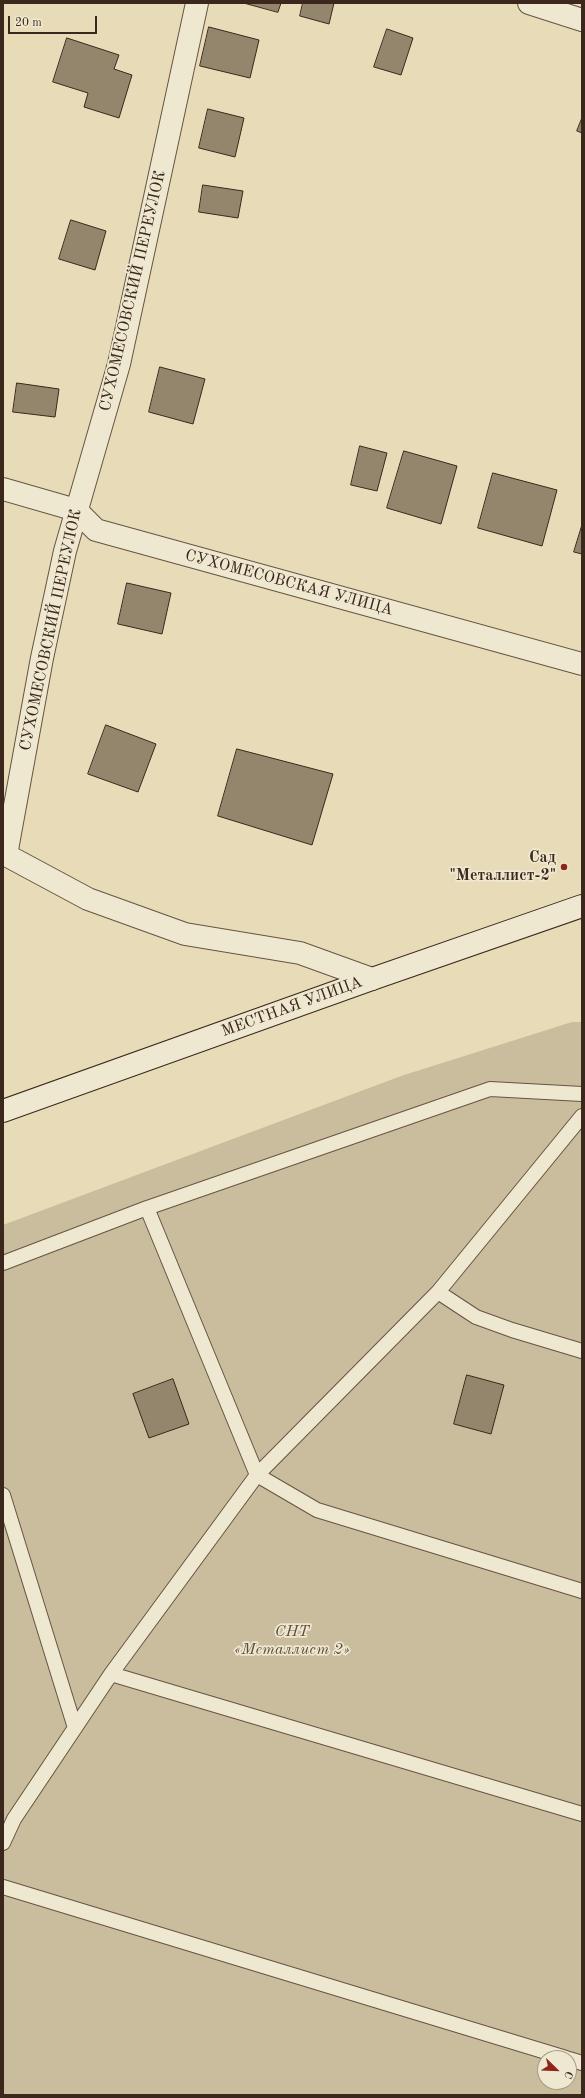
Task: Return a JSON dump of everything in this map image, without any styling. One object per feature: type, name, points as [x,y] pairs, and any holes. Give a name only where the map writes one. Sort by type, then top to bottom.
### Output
[{"type":"street","name":"СУХОМЕСОВСКИЙ ПЕРЕУЛОК","points":[[197,3],[119,364],[65,551],[42,658],[4,856],[88,899],[185,934],[300,953],[372,979]]},
{"type":"street","points":[[528,3],[582,20]]},
{"type":"street","name":"СУХОМЕСОВСКАЯ УЛИЦА","points":[[3,489],[76,510],[96,530],[582,664]]},
{"type":"street","name":"МЕСТНАЯ УЛИЦА","points":[[3,1111],[372,979],[582,906]]},
{"type":"lane","points":[[3,1263],[147,1208],[490,1089],[582,1094]]},
{"type":"lane","points":[[3,1843],[14,1819],[112,1674],[257,1475],[438,1292],[582,1116]]},
{"type":"lane","points":[[147,1208],[257,1475],[317,1510],[582,1591]]},
{"type":"lane","points":[[438,1292],[476,1317],[582,1352]]},
{"type":"lane","points":[[3,1495],[75,1728]]},
{"type":"lane","points":[[112,1674],[582,1814]]},
{"type":"lane","points":[[3,1887],[540,2050]]},
{"type":"green space","name":"СНТ «Металлист 2»","points":[[572,1022],[582,1022],[582,2095],[3,2095],[3,1225],[401,1076]]},
{"type":"building","points":[[244,3],[281,3],[278,12]]},
{"type":"building","points":[[303,3],[334,3],[329,24],[300,16]]},
{"type":"building","points":[[209,27],[259,40],[250,78],[200,66]]},
{"type":"building","points":[[387,29],[413,38],[401,75],[374,67]]},
{"type":"building","points":[[67,38],[119,55],[114,69],[132,75],[119,118],[84,107],[88,93],[53,82]]},
{"type":"building","points":[[208,109],[244,118],[235,157],[199,148]]},
{"type":"building","points":[[582,118],[582,133],[577,131]]},
{"type":"building","points":[[203,185],[243,191],[238,218],[199,212]]},
{"type":"building","points":[[71,220],[106,231],[95,270],[59,259]]},
{"type":"building","points":[[160,367],[205,379],[193,424],[149,412]]},
{"type":"building","points":[[17,383],[59,389],[55,417],[13,412]]},
{"type":"building","points":[[360,446],[387,453],[377,491],[351,485]]},
{"type":"building","points":[[404,451],[457,466],[441,524],[387,508]]},
{"type":"building","points":[[493,473],[557,490],[542,546],[478,528]]},
{"type":"building","points":[[582,525],[582,554],[574,552]]},
{"type":"building","points":[[127,583],[171,593],[162,634],[118,624]]},
{"type":"building","points":[[106,725],[156,744],[138,792],[88,774]]},
{"type":"building","points":[[237,749],[333,774],[312,845],[218,816]]},
{"type":"building","points":[[467,1375],[504,1385],[491,1434],[454,1424]]},
{"type":"building","points":[[173,1379],[189,1424],[149,1438],[133,1394]]},
{"type":"place","name":"Сад \"Металлист-2\"","points":[[564,867]]}]
